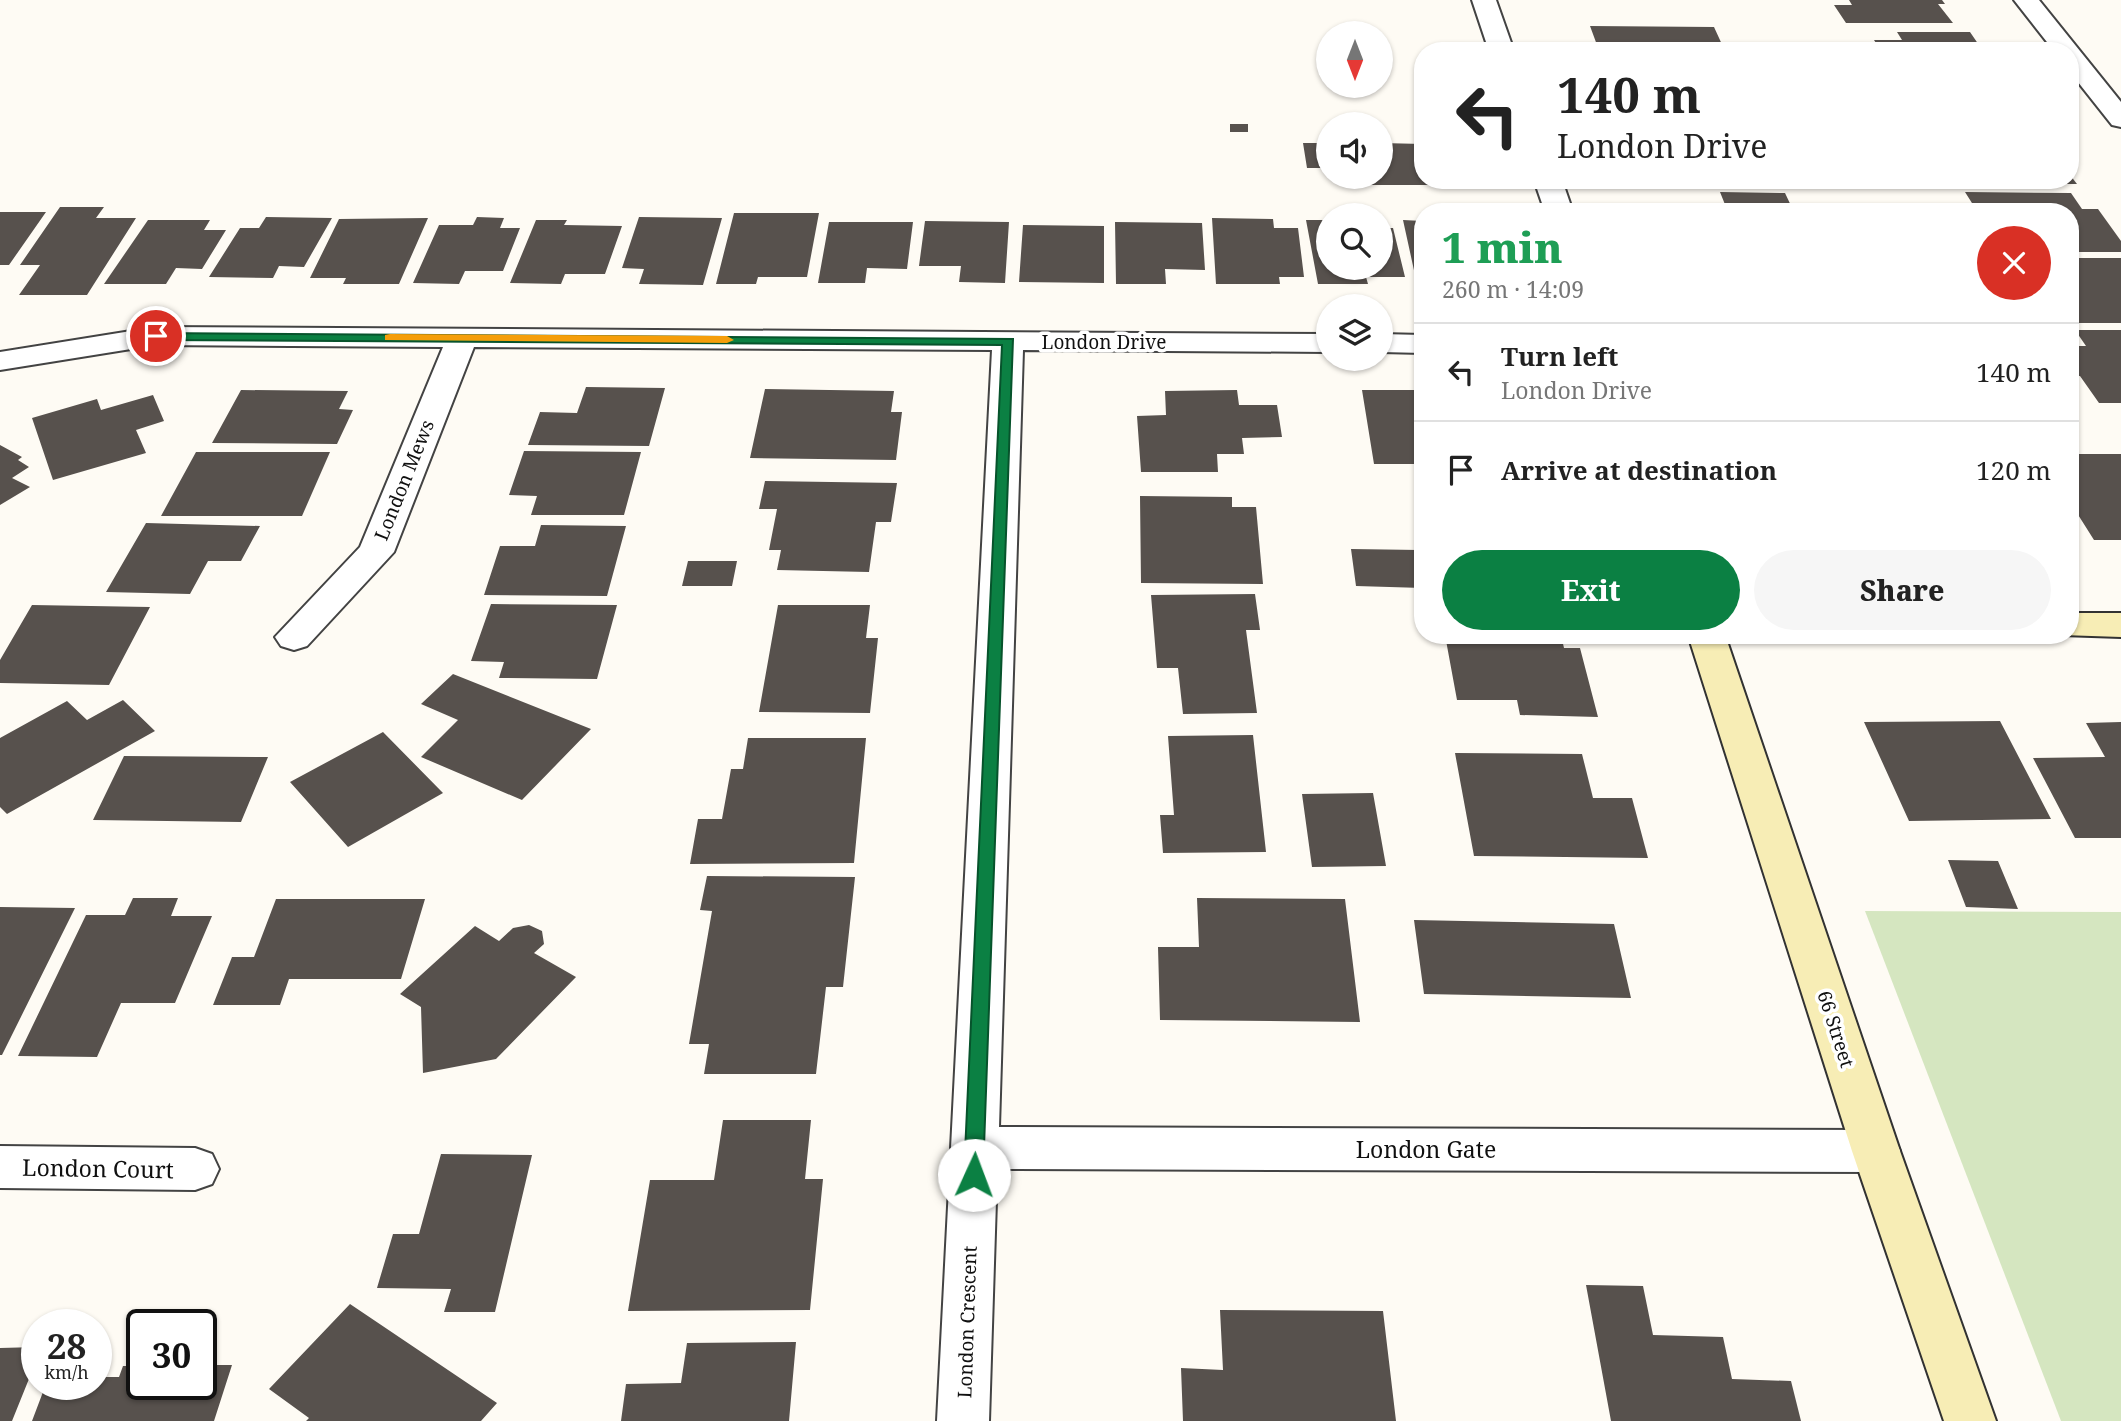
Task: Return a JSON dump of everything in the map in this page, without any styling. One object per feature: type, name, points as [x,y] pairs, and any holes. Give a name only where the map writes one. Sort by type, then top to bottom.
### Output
[{"type":"street","points":[[1484,0],[1499,42]]},
{"type":"street","points":[[2026,0],[2060,42]]},
{"type":"street","points":[[2079,66],[2121,119]]},
{"type":"street","name":"London Drive","points":[[0,361],[156,336],[1316,343]]},
{"type":"street","name":"London Mews","points":[[295,637],[376,552],[462,338]]},
{"type":"street","name":"London Crescent","points":[[963,1421],[1008,341]]},
{"type":"street","points":[[1393,344],[1414,344]]},
{"type":"street","points":[[2079,625],[2121,625]]},
{"type":"street","name":"66 Street","points":[[1709,644],[1877,1151],[1970,1421]]},
{"type":"street","name":"London Gate","points":[[975,1148],[1877,1151]]},
{"type":"street","name":"London Court","points":[[0,1167],[195,1169]]},
{"type":"green space","points":[[1865,911],[2121,912],[2121,1421],[2061,1421]]},
{"type":"building","points":[[1849,0],[1942,0],[1945,4],[1938,4],[1953,23],[1846,23],[1834,5],[1852,5]]},
{"type":"building","points":[[1590,26],[1714,27],[1721,42],[1596,42]]},
{"type":"building","points":[[1897,32],[1970,32],[1977,42],[1874,40],[1902,40]]},
{"type":"building","points":[[1230,124],[1248,124],[1248,132],[1230,132]]},
{"type":"building","points":[[1303,143],[1316,143],[1316,168],[1307,168]]},
{"type":"building","points":[[1393,143],[1414,144],[1414,185],[1393,185]]},
{"type":"building","points":[[1720,192],[1785,193],[1790,203],[1724,203]]},
{"type":"building","points":[[1965,192],[2071,193],[2078,203],[1972,203]]},
{"type":"building","points":[[2079,205],[2082,209],[2098,209],[2121,241],[2121,252],[2079,252]]},
{"type":"building","points":[[60,207],[104,207],[96,218],[136,218],[87,295],[19,295],[40,265],[20,265]]},
{"type":"building","points":[[0,212],[46,212],[9,265],[0,265]]},
{"type":"building","points":[[734,213],[819,213],[807,277],[758,277],[756,284],[716,284]]},
{"type":"building","points":[[266,217],[332,218],[304,267],[279,266],[273,278],[209,277],[240,228],[259,228]]},
{"type":"building","points":[[477,217],[504,218],[500,228],[520,228],[503,271],[465,271],[459,284],[413,283],[439,225],[473,225]]},
{"type":"building","points":[[639,217],[722,218],[703,285],[639,284],[644,269],[622,268]]},
{"type":"building","points":[[428,218],[399,284],[343,284],[346,278],[310,278],[339,219]]},
{"type":"building","points":[[1212,218],[1273,219],[1274,228],[1298,228],[1304,277],[1279,277],[1280,284],[1216,284]]},
{"type":"building","points":[[148,220],[210,220],[204,230],[226,230],[202,269],[176,268],[166,284],[104,284]]},
{"type":"building","points":[[536,220],[567,220],[564,225],[622,226],[605,274],[565,274],[561,284],[510,283]]},
{"type":"building","points":[[1306,220],[1316,220],[1316,273]]},
{"type":"building","points":[[1403,220],[1414,221],[1414,270]]},
{"type":"building","points":[[925,221],[1009,222],[1005,283],[959,282],[961,266],[919,266]]},
{"type":"building","points":[[829,222],[913,222],[907,269],[867,268],[865,283],[818,283]]},
{"type":"building","points":[[1115,222],[1202,223],[1205,270],[1165,269],[1166,284],[1116,284]]},
{"type":"building","points":[[1023,225],[1104,226],[1104,283],[1019,282]]},
{"type":"building","points":[[1393,228],[1405,277],[1393,277]]},
{"type":"building","points":[[2079,258],[2121,258],[2121,323],[2079,323]]},
{"type":"building","points":[[1317,280],[1367,280],[1368,284],[1318,284]]},
{"type":"building","points":[[2079,330],[2121,330],[2121,403],[2099,403],[2079,376],[2079,346],[2086,346],[2079,336]]},
{"type":"building","points":[[586,387],[665,388],[649,446],[528,445],[540,412],[577,413]]},
{"type":"building","points":[[765,389],[894,391],[891,412],[902,412],[896,460],[750,458]]},
{"type":"building","points":[[241,390],[348,391],[339,409],[353,410],[337,444],[212,443]]},
{"type":"building","points":[[1237,390],[1239,405],[1277,405],[1282,437],[1242,438],[1244,454],[1217,454],[1218,472],[1141,472],[1137,416],[1166,415],[1165,391]]},
{"type":"building","points":[[1362,390],[1414,390],[1414,464],[1374,464]]},
{"type":"building","points":[[153,395],[164,421],[136,430],[146,453],[53,480],[32,418],[97,399],[101,410]]},
{"type":"building","points":[[0,445],[22,457],[18,460],[29,467],[12,478],[30,487],[0,505]]},
{"type":"building","points":[[524,451],[641,452],[624,515],[531,515],[537,496],[509,495]]},
{"type":"building","points":[[196,452],[330,452],[302,516],[161,516]]},
{"type":"building","points":[[2079,454],[2121,454],[2121,540],[2094,540],[2079,516]]},
{"type":"building","points":[[765,481],[897,483],[891,522],[876,522],[869,572],[777,570],[781,550],[769,550],[777,509],[759,509]]},
{"type":"building","points":[[1140,496],[1232,497],[1232,507],[1256,507],[1263,584],[1141,583]]},
{"type":"building","points":[[146,523],[260,526],[241,561],[208,561],[190,594],[106,592]]},
{"type":"building","points":[[541,525],[626,526],[607,596],[484,595],[500,546],[535,546]]},
{"type":"building","points":[[1351,549],[1414,550],[1414,588],[1356,586]]},
{"type":"building","points":[[688,561],[737,561],[732,586],[682,586]]},
{"type":"building","points":[[1255,594],[1260,630],[1246,630],[1257,713],[1183,714],[1178,668],[1157,668],[1151,595]]},
{"type":"building","points":[[491,604],[617,605],[597,679],[499,678],[504,662],[471,661]]},
{"type":"building","points":[[32,605],[150,607],[109,685],[0,683],[0,660]]},
{"type":"building","points":[[778,605],[870,605],[866,638],[878,638],[870,713],[759,712]]},
{"type":"building","points":[[1447,644],[1563,644],[1564,648],[1580,648],[1598,717],[1520,715],[1517,700],[1457,700]]},
{"type":"building","points":[[453,674],[591,729],[522,800],[421,757],[458,720],[421,704]]},
{"type":"building","points":[[123,700],[155,731],[7,814],[0,807],[0,738],[67,701],[87,720]]},
{"type":"building","points":[[2000,721],[2051,819],[1909,821],[1864,722]]},
{"type":"building","points":[[2121,722],[2121,838],[2075,838],[2033,758],[2105,757],[2086,723]]},
{"type":"building","points":[[383,732],[443,793],[348,847],[290,782]]},
{"type":"building","points":[[1253,735],[1266,852],[1163,853],[1160,815],[1174,815],[1168,736]]},
{"type":"building","points":[[748,738],[866,738],[854,863],[690,864],[698,819],[722,819],[731,769],[743,769]]},
{"type":"building","points":[[1455,753],[1582,754],[1593,798],[1632,798],[1648,858],[1474,856]]},
{"type":"building","points":[[124,756],[268,757],[241,822],[93,820]]},
{"type":"building","points":[[1373,793],[1386,866],[1312,867],[1302,794]]},
{"type":"building","points":[[1948,860],[1998,861],[2018,909],[1966,907]]},
{"type":"building","points":[[707,876],[855,877],[843,987],[826,987],[816,1074],[704,1074],[709,1044],[689,1044],[712,911],[700,910]]},
{"type":"building","points":[[133,898],[178,898],[171,916],[212,916],[175,1003],[121,1003],[97,1057],[18,1056],[86,915],[125,915]]},
{"type":"building","points":[[1197,898],[1345,899],[1360,1022],[1160,1020],[1158,947],[1199,947]]},
{"type":"building","points":[[276,899],[425,899],[401,979],[289,979],[280,1005],[213,1005],[232,957],[254,957]]},
{"type":"building","points":[[0,907],[75,908],[2,1055],[0,1055]]},
{"type":"building","points":[[1414,920],[1614,924],[1631,998],[1424,994]]},
{"type":"building","points":[[529,925],[542,931],[544,944],[534,953],[576,977],[496,1059],[423,1073],[421,1007],[400,994],[475,926],[499,941],[513,928]]},
{"type":"building","points":[[723,1120],[811,1120],[805,1179],[823,1179],[810,1310],[628,1311],[650,1180],[714,1180]]},
{"type":"building","points":[[441,1154],[532,1155],[495,1312],[444,1312],[451,1289],[377,1288],[393,1234],[419,1234]]},
{"type":"building","points":[[1586,1285],[1643,1286],[1653,1335],[1723,1337],[1732,1379],[1791,1381],[1801,1421],[1611,1421]]},
{"type":"building","points":[[350,1304],[497,1403],[481,1421],[306,1421],[309,1418],[269,1389]]},
{"type":"building","points":[[1220,1310],[1383,1311],[1396,1421],[1183,1421],[1181,1368],[1223,1370]]},
{"type":"building","points":[[796,1342],[789,1421],[621,1421],[626,1384],[681,1383],[687,1343]]},
{"type":"building","points":[[21,1347],[21,1399],[12,1421],[0,1421],[0,1348]]},
{"type":"building","points":[[217,1365],[232,1365],[214,1421],[32,1421],[40,1400],[112,1400],[112,1377],[119,1377],[123,1366],[126,1366],[126,1400],[217,1400]]},
{"type":"slow traffic","points":[[390,337],[727,340]]},
{"type":"route","points":[[156,336],[1008,341],[974,1175]]}]
